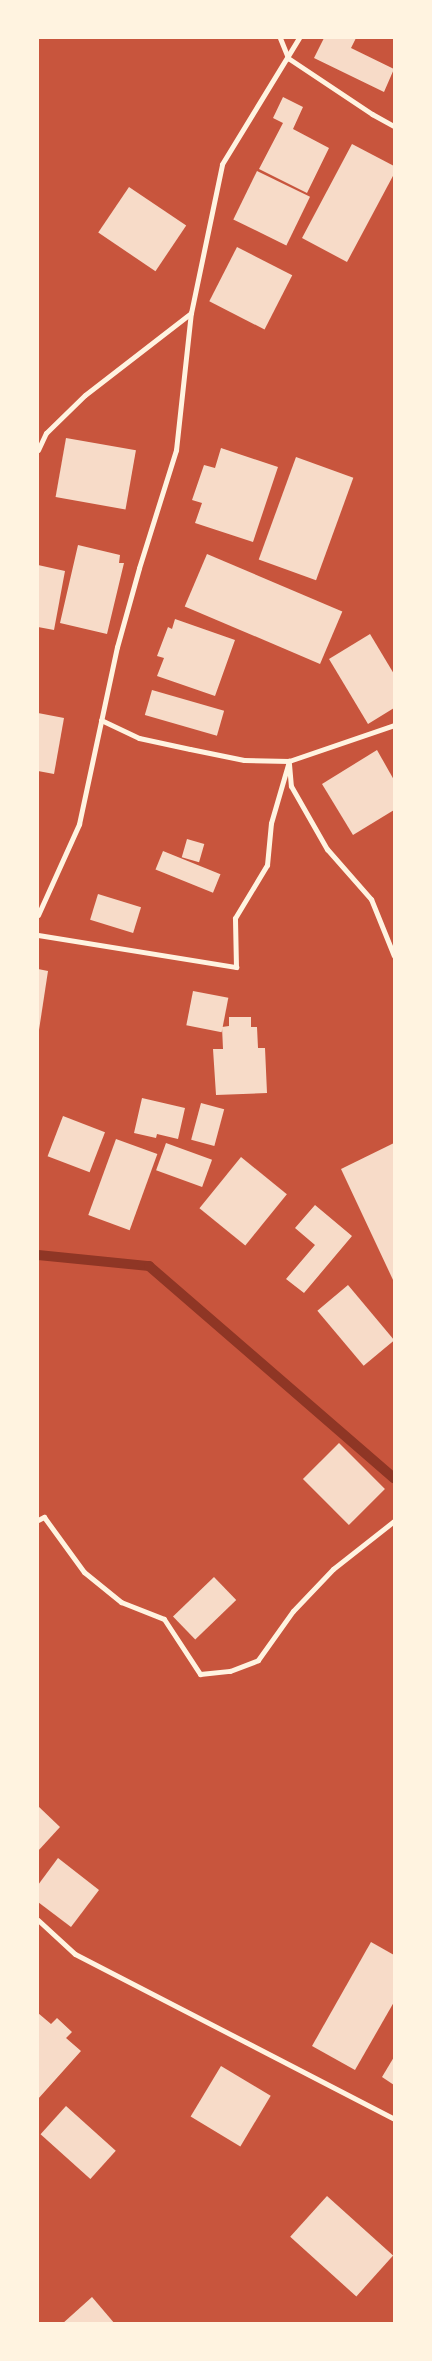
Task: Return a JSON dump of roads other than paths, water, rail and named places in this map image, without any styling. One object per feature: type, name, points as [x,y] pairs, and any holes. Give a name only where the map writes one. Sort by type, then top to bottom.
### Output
[{"type":"street","points":[[280,38],[288,58],[372,114],[394,126]]},
{"type":"street","points":[[38,915],[78,824],[117,647],[139,568],[176,450],[192,313],[222,164],[299,38]]},
{"type":"street","points":[[38,450],[46,433],[85,395],[144,347],[192,313]]},
{"type":"street","points":[[102,720],[139,738],[244,760],[289,761],[394,725]]},
{"type":"street","points":[[38,935],[236,967],[236,918],[267,865],[271,823],[289,761]]},
{"type":"street","points":[[289,761],[291,786],[327,849],[371,899],[394,956]]},
{"type":"street","points":[[38,1520],[44,1517],[84,1572],[121,1602],[164,1619],[200,1674],[230,1671],[258,1660],[293,1611],[333,1569],[394,1521]]},
{"type":"street","points":[[38,1920],[75,1954],[394,2119]]},
{"type":"waterway","points":[[38,1255],[149,1266],[394,1478]]}]
